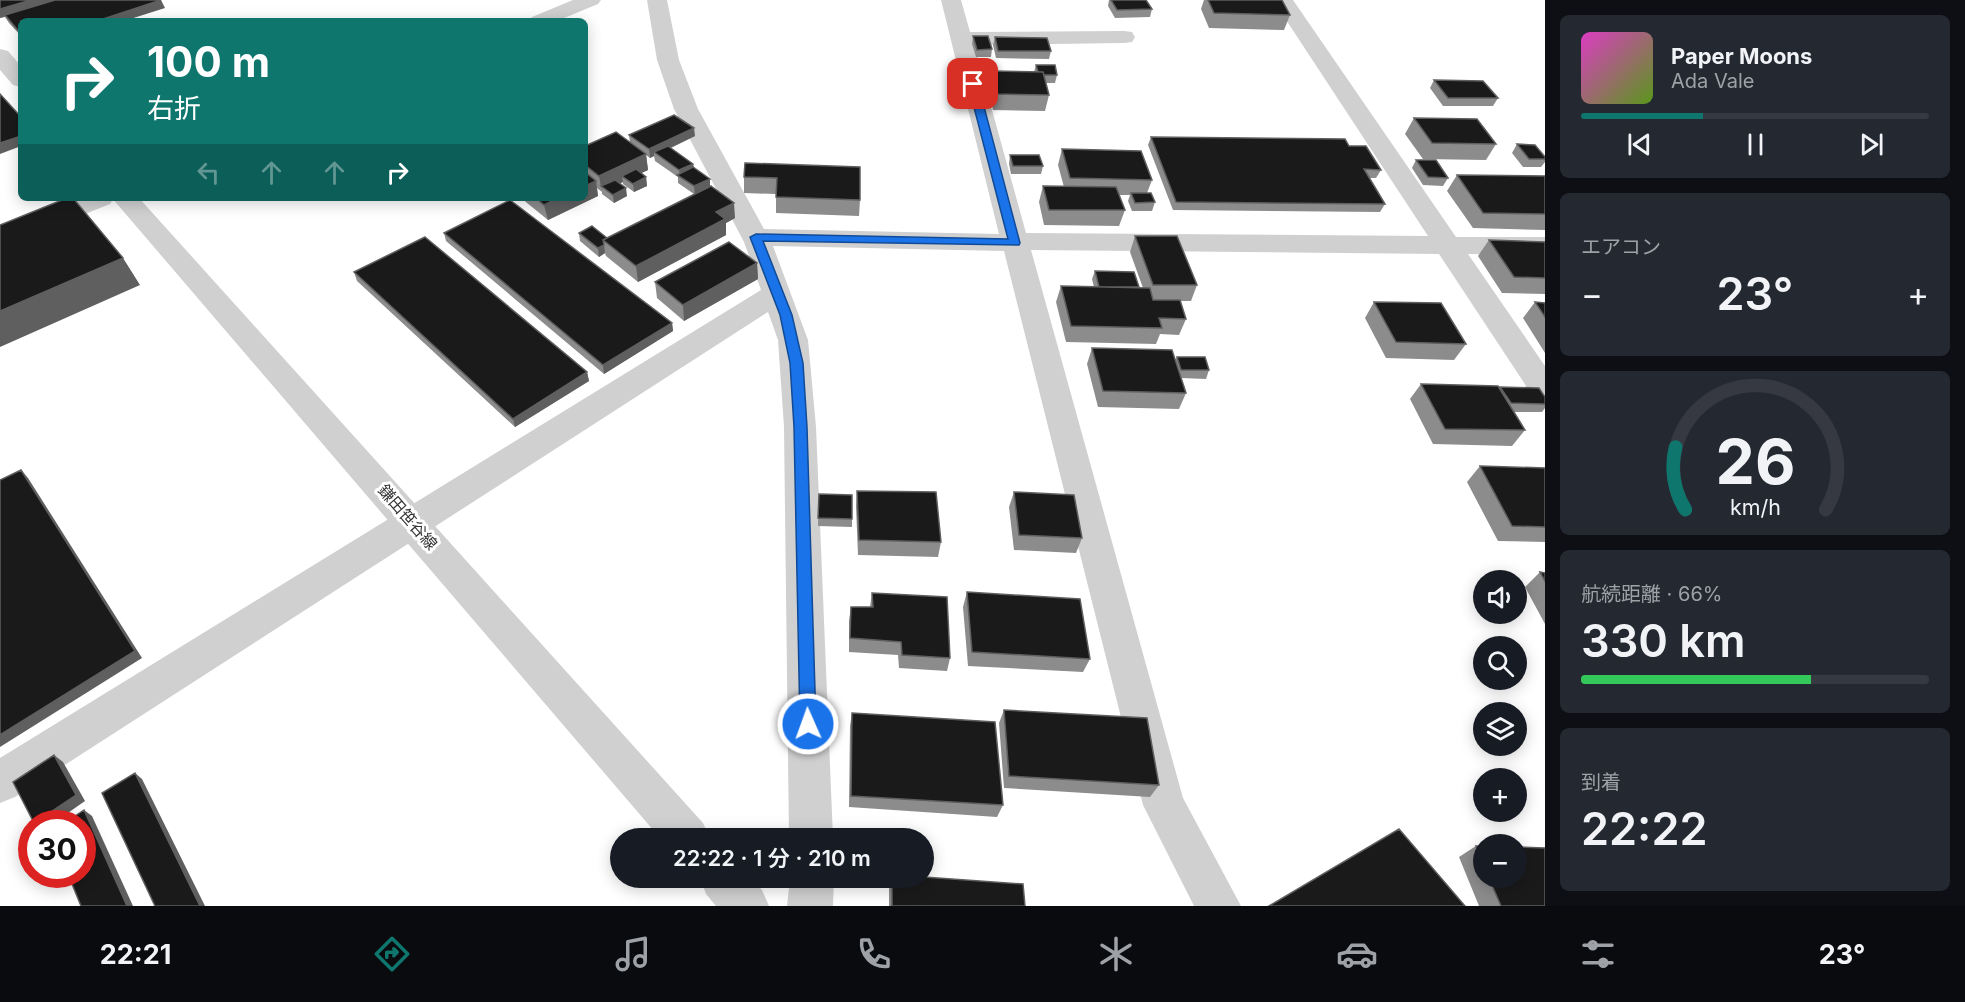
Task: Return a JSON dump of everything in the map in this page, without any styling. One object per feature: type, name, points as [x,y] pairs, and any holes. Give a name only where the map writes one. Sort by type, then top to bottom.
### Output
[{"type":"street","points":[[546,18],[591,0]]},
{"type":"street","points":[[657,0],[668,60],[686,109],[756,237],[786,315],[793,340],[797,374],[811,828]]},
{"type":"street","points":[[951,0],[1164,805],[1218,906]]},
{"type":"street","points":[[1283,0],[1545,390]]},
{"type":"street","points":[[961,39],[1124,37]]},
{"type":"street","points":[[0,56],[18,77]]},
{"type":"street","points":[[0,239],[94,201]]},
{"type":"street","name":"鎌田笹谷線","points":[[128,201],[679,828]]},
{"type":"street","points":[[756,237],[1015,243],[1032,241],[1545,246]]},
{"type":"street","points":[[0,783],[776,294]]},
{"type":"street","points":[[731,888],[746,906]]},
{"type":"street","points":[[810,906],[811,888]]},
{"type":"building","points":[[0,0],[31,0],[0,9]]},
{"type":"building","points":[[55,0],[161,0],[106,18],[18,18],[18,30],[5,15]]},
{"type":"building","points":[[1111,0],[1146,0],[1152,9],[1117,10]]},
{"type":"building","points":[[1208,0],[1282,0],[1290,15],[1214,13]]},
{"type":"building","points":[[973,36],[988,36],[992,49],[977,50]]},
{"type":"building","points":[[995,37],[1047,38],[1051,51],[998,51]]},
{"type":"building","points":[[1036,65],[1055,65],[1057,75],[1044,75],[1043,72],[1038,72]]},
{"type":"building","points":[[991,71],[1043,72],[1049,95],[996,94]]},
{"type":"building","points":[[1434,80],[1483,81],[1498,98],[1448,98]]},
{"type":"building","points":[[0,94],[18,114],[18,137],[0,143]]},
{"type":"building","points":[[674,115],[694,128],[649,149],[629,135]]},
{"type":"building","points":[[1414,118],[1477,119],[1496,144],[1432,143]]},
{"type":"building","points":[[616,132],[646,154],[599,176],[588,167],[588,145]]},
{"type":"building","points":[[1151,137],[1345,139],[1349,146],[1366,146],[1381,170],[1364,169],[1385,204],[1176,202]]},
{"type":"building","points":[[1517,144],[1535,145],[1545,159],[1529,159]]},
{"type":"building","points":[[668,146],[693,164],[679,170],[654,152]]},
{"type":"building","points":[[1062,149],[1141,151],[1152,180],[1070,178]]},
{"type":"building","points":[[1010,155],[1039,155],[1043,166],[1013,166]]},
{"type":"building","points":[[1416,160],[1436,160],[1448,178],[1428,177]]},
{"type":"building","points":[[745,163],[860,167],[860,200],[776,197],[777,178],[744,177]]},
{"type":"building","points":[[693,167],[710,179],[694,186],[677,175]]},
{"type":"building","points":[[636,169],[646,177],[633,184],[622,176]]},
{"type":"building","points":[[588,174],[596,181],[588,185]]},
{"type":"building","points":[[1457,175],[1545,176],[1545,214],[1483,213]]},
{"type":"building","points":[[615,180],[626,188],[613,195],[601,186]]},
{"type":"building","points":[[711,186],[734,203],[716,212],[725,219],[636,266],[603,240]]},
{"type":"building","points":[[1043,186],[1116,187],[1125,210],[1049,210]]},
{"type":"building","points":[[1131,193],[1151,193],[1155,202],[1135,203]]},
{"type":"building","points":[[60,201],[76,201],[123,258],[0,311],[0,225]]},
{"type":"building","points":[[511,201],[672,323],[603,365],[444,233]]},
{"type":"building","points":[[539,201],[552,201],[544,205]]},
{"type":"building","points":[[592,226],[607,238],[603,240],[604,245],[598,248],[579,233]]},
{"type":"building","points":[[1135,236],[1177,236],[1197,285],[1153,285]]},
{"type":"building","points":[[425,237],[587,372],[513,419],[354,272]]},
{"type":"building","points":[[1489,240],[1545,242],[1545,278],[1514,277]]},
{"type":"building","points":[[729,242],[757,263],[683,305],[655,282]]},
{"type":"building","points":[[1095,271],[1134,272],[1139,287],[1099,287]]},
{"type":"building","points":[[1061,286],[1150,288],[1153,300],[1180,300],[1186,319],[1159,318],[1162,328],[1071,326]]},
{"type":"building","points":[[1374,302],[1441,303],[1466,344],[1396,342]]},
{"type":"building","points":[[1535,302],[1545,303],[1545,317]]},
{"type":"building","points":[[1092,348],[1172,350],[1186,393],[1103,391]]},
{"type":"building","points":[[1177,357],[1205,357],[1209,370],[1181,370]]},
{"type":"building","points":[[1421,384],[1498,386],[1525,430],[1445,429]]},
{"type":"building","points":[[1500,387],[1539,388],[1545,397],[1545,404],[1511,403]]},
{"type":"building","points":[[1480,466],[1545,468],[1545,527],[1512,526]]},
{"type":"building","points":[[21,470],[135,651],[0,735],[0,480]]},
{"type":"building","points":[[857,491],[936,492],[941,542],[859,540]]},
{"type":"building","points":[[1014,492],[1074,495],[1082,538],[1019,535]]},
{"type":"building","points":[[819,494],[852,495],[852,519],[818,518]]},
{"type":"building","points":[[967,592],[1080,599],[1090,659],[972,652]]},
{"type":"building","points":[[872,593],[947,597],[950,658],[902,655],[901,642],[850,638],[851,607],[873,607]]},
{"type":"building","points":[[1004,710],[1147,718],[1159,785],[1009,776]]},
{"type":"building","points":[[852,713],[995,722],[1003,805],[851,796]]},
{"type":"building","points":[[54,755],[76,795],[54,810],[27,810],[13,782]]},
{"type":"building","points":[[135,773],[200,906],[155,906],[102,793]]},
{"type":"building","points":[[1399,829],[1465,906],[1269,906]]},
{"type":"building","points":[[96,837],[127,906],[81,906],[74,888],[96,888]]},
{"type":"building","points":[[1527,847],[1545,848],[1545,906],[1501,906],[1493,888],[1527,888]]},
{"type":"building","points":[[934,878],[1023,884],[1025,906],[892,906],[892,888],[934,888]]},
{"type":"route","points":[[808,724],[800,427],[796,363],[786,315],[756,237],[1015,243],[973,84]]}]
